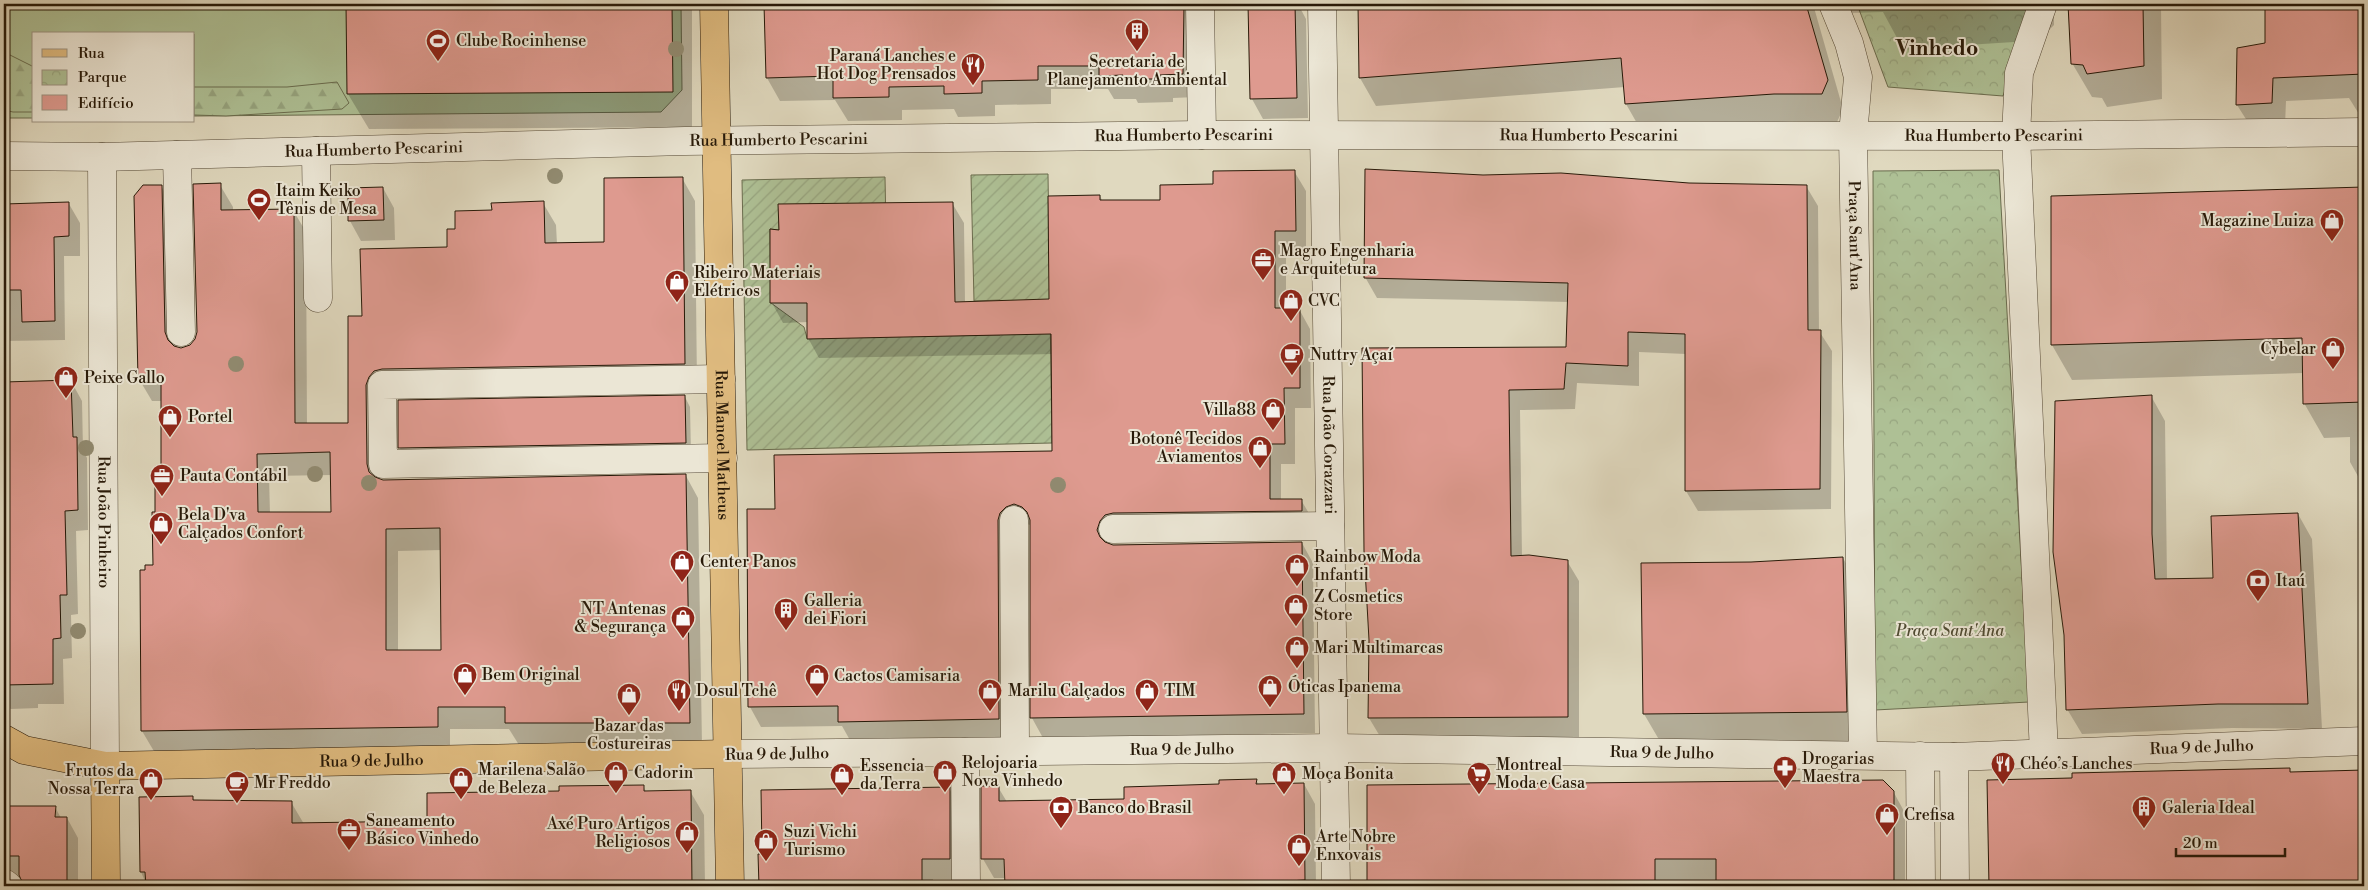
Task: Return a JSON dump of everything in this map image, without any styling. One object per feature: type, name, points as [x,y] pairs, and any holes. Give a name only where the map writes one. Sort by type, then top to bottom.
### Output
[{"type":"main road","name":"Rua Manoel Matheus","points":[[714,4],[730,886]]},
{"type":"main road","name":"Rua 9 de Julho","points":[[4,739],[24,750],[105,766],[728,754]]},
{"type":"main road","name":"Rua João Pinheiro","points":[[105,766],[106,886]]},
{"type":"street","points":[[1200,4],[1202,135]]},
{"type":"street","name":"Rua João Corazzari","points":[[1322,4],[1336,886]]},
{"type":"street","name":"Praça Sant'Ana","points":[[1833,4],[1849,43],[1858,77],[1853,135],[1863,756]]},
{"type":"street","points":[[2042,4],[2019,73],[2016,136],[2044,753]]},
{"type":"street","name":"Rua Humberto Pescarini","points":[[4,156],[102,157],[717,141],[1202,135],[2016,136],[2364,132]]},
{"type":"street","points":[[316,151],[318,298]]},
{"type":"street","points":[[177,155],[181,332]]},
{"type":"street","name":"Rua João Pinheiro","points":[[102,157],[105,766]]},
{"type":"street","points":[[721,379],[382,385],[382,415],[383,464],[722,458]]},
{"type":"street","points":[[1014,520],[1015,751]]},
{"type":"street","points":[[1113,529],[1330,526]]},
{"type":"street","name":"Rua 9 de Julho","points":[[728,754],[1334,748],[1954,757],[2364,740]]},
{"type":"street","points":[[965,752],[966,886]]},
{"type":"street","points":[[1920,756],[1921,886]]},
{"type":"street","points":[[1954,757],[1955,886]]},
{"type":"street","points":[[4,883],[8,886]]},
{"type":"green space","name":"Clube Rocinhense","points":[[4,4],[681,4],[682,90],[661,112],[195,116],[195,32],[32,32],[32,118],[4,118]]},
{"type":"green space","points":[[1857,4],[2036,4],[2003,96],[1888,87]]},
{"type":"green space","points":[[4,52],[32,66],[32,112],[4,110]]},
{"type":"green space","points":[[337,82],[349,103],[342,109],[226,116],[195,115],[195,87],[287,87]]},
{"type":"green space","name":"Praça Sant'Ana","points":[[1999,170],[2029,702],[1875,710],[1873,171]]},
{"type":"green space","points":[[1048,174],[1052,443],[747,450],[742,180],[885,177],[887,281],[779,204],[779,230],[770,229],[771,303],[804,327],[807,338],[1000,335],[1000,300],[974,301],[971,175]]},
{"type":"building","points":[[346,4],[672,4],[673,92],[347,94]]},
{"type":"building","points":[[764,4],[1037,4],[1037,7],[1184,5],[1183,74],[1160,75],[1160,79],[1123,79],[1123,75],[1099,76],[1099,66],[1038,66],[1038,80],[982,81],[982,93],[944,94],[944,86],[889,87],[889,97],[833,98],[833,76],[766,78]]},
{"type":"building","points":[[1248,4],[1295,4],[1297,98],[1250,99]]},
{"type":"building","points":[[1358,4],[1806,4],[1828,80],[1822,94],[1774,94],[1625,104],[1621,58],[1359,78]]},
{"type":"building","points":[[2068,4],[2143,4],[2144,66],[2087,74],[2083,65],[2071,64]]},
{"type":"building","points":[[2265,4],[2364,4],[2364,74],[2273,78],[2272,103],[2236,105],[2237,48],[2265,43]]},
{"type":"building","points":[[1365,169],[1483,175],[1561,173],[1689,183],[1807,185],[1808,330],[1821,330],[1820,489],[1685,491],[1685,334],[1628,332],[1628,366],[1566,363],[1564,389],[1509,390],[1511,556],[1529,555],[1568,560],[1568,717],[1368,718],[1369,640],[1364,551],[1362,348],[1566,347],[1568,283],[1364,278]]},
{"type":"building","points":[[1295,170],[1296,231],[1275,231],[1275,308],[1300,308],[1300,388],[1284,388],[1285,444],[1270,444],[1270,499],[1302,499],[1302,511],[1113,513],[1105,515],[1100,521],[1097,530],[1105,542],[1113,545],[1302,542],[1304,714],[1030,718],[1030,520],[1027,512],[1022,507],[1014,504],[1006,507],[1000,513],[998,520],[999,719],[838,722],[838,706],[748,707],[747,509],[775,509],[774,455],[1052,451],[1051,334],[807,339],[807,303],[770,303],[770,229],[779,230],[778,204],[953,202],[955,302],[1049,299],[1048,196],[1100,195],[1100,200],[1160,200],[1160,185],[1213,184],[1213,171]]},
{"type":"building","points":[[683,177],[685,364],[382,369],[374,371],[366,385],[367,464],[369,472],[383,480],[686,474],[690,723],[505,723],[505,707],[438,707],[438,727],[141,731],[140,570],[145,570],[145,565],[153,565],[152,512],[155,512],[155,483],[161,483],[161,379],[138,379],[134,196],[143,185],[162,185],[165,332],[168,340],[174,346],[181,348],[190,345],[195,339],[197,332],[193,184],[221,183],[221,210],[294,209],[295,423],[348,423],[348,316],[362,316],[360,249],[447,247],[447,229],[455,229],[455,211],[492,210],[491,203],[544,201],[545,243],[604,242],[604,178]],"holes":[[[330,452],[331,512],[258,512],[257,454]],[[440,528],[441,650],[386,650],[386,529]]]},
{"type":"building","points":[[383,187],[384,220],[348,221],[348,188]]},
{"type":"building","points":[[2364,187],[2364,402],[2303,404],[2302,338],[2051,345],[2051,196]]},
{"type":"building","points":[[69,202],[69,236],[54,237],[55,321],[22,322],[21,290],[4,290],[4,204]]},
{"type":"building","points":[[71,380],[73,437],[77,437],[78,510],[65,511],[67,595],[60,595],[61,638],[53,639],[53,684],[4,685],[4,382]]},
{"type":"building","points":[[685,395],[686,443],[398,448],[398,400]]},
{"type":"building","points":[[2152,395],[2152,534],[2155,579],[2213,578],[2211,516],[2298,513],[2308,704],[2218,704],[2066,710],[2064,635],[2053,552],[2055,401]]},
{"type":"building","points":[[1843,557],[1847,712],[1643,714],[1641,563],[1751,562]]},
{"type":"building","points":[[2290,768],[2290,772],[2364,770],[2364,881],[2345,881],[2345,886],[1989,886],[1987,780],[2072,778],[2072,773]]},
{"type":"building","points":[[1257,779],[1256,784],[1304,783],[1305,880],[1288,881],[1289,886],[1005,886],[1004,859],[981,859],[981,786],[999,786],[999,801],[1124,799],[1124,787],[1219,784],[1219,780]]},
{"type":"building","points":[[1883,780],[1894,791],[1894,886],[1716,886],[1716,859],[1655,859],[1655,886],[1367,886],[1367,785]]},
{"type":"building","points":[[644,785],[644,791],[691,790],[692,886],[146,886],[145,872],[140,872],[139,797],[193,796],[193,800],[292,801],[292,823],[427,821],[427,793],[559,791],[559,786]]},
{"type":"building","points":[[950,787],[950,859],[922,859],[922,886],[759,886],[758,854],[762,854],[761,790]]},
{"type":"building","points":[[4,806],[56,806],[55,817],[67,817],[67,884],[23,884],[19,875],[19,856],[4,856]]},
{"type":"place","name":"Secretaria de Planejamento Ambiental","points":[[1137,52]]},
{"type":"place","name":"Clube Rocinhense","points":[[438,62]]},
{"type":"place","name":"Paraná Lanches e Hot Dog Prensados","points":[[973,86]]},
{"type":"place","name":"Itaim Keiko Tênis de Mesa","points":[[259,221]]},
{"type":"place","name":"Magazine Luiza","points":[[2332,242]]},
{"type":"place","name":"Magro Engenharia e Arquitetura","points":[[1263,281]]},
{"type":"place","name":"Ribeiro Materiais Elétricos","points":[[677,303]]},
{"type":"place","name":"CVC","points":[[1291,322]]},
{"type":"place","name":"Cybelar","points":[[2333,370]]},
{"type":"place","name":"Nuttry Açaí","points":[[1292,376]]},
{"type":"place","name":"Peixe Gallo","points":[[66,399]]},
{"type":"place","name":"Villa88","points":[[1273,431]]},
{"type":"place","name":"Portel","points":[[170,438]]},
{"type":"place","name":"Botonê Tecidos Aviamentos","points":[[1260,469]]},
{"type":"place","name":"Pauta Contábil","points":[[162,497]]},
{"type":"place","name":"Bela D'va Calçados Confort","points":[[161,545]]},
{"type":"place","name":"Center Panos","points":[[682,583]]},
{"type":"place","name":"Rainbow Moda Infantil","points":[[1297,587]]},
{"type":"place","name":"Itaú","points":[[2258,602]]},
{"type":"place","name":"Z Cosmetics Store","points":[[1296,627]]},
{"type":"place","name":"Galleria dei Fiori","points":[[786,631]]},
{"type":"place","name":"NT Antenas & Segurança","points":[[683,639]]},
{"type":"place","name":"Mari Multimarcas","points":[[1297,669]]},
{"type":"place","name":"Bem Original","points":[[465,696]]},
{"type":"place","name":"Cactos Camisaria","points":[[817,697]]},
{"type":"place","name":"Óticas Ipanema","points":[[1270,708]]},
{"type":"place","name":"Dosul Tchê","points":[[679,712]]},
{"type":"place","name":"Marilu Calçados","points":[[990,712]]},
{"type":"place","name":"TIM","points":[[1147,712]]},
{"type":"place","name":"Bazar das Costureiras","points":[[629,716]]},
{"type":"place","name":"Chéo’s Lanches","points":[[2003,785]]},
{"type":"place","name":"Drogarias Maestra","points":[[1785,789]]},
{"type":"place","name":"Relojoaria Nova Vinhedo","points":[[945,793]]},
{"type":"place","name":"Cadorin","points":[[616,794]]},
{"type":"place","name":"Moça Bonita","points":[[1284,795]]},
{"type":"place","name":"Montreal Moda e Casa","points":[[1479,795]]},
{"type":"place","name":"Essencia da Terra","points":[[842,796]]},
{"type":"place","name":"Marilena Salão de Beleza","points":[[461,800]]},
{"type":"place","name":"Frutos da Nossa Terra","points":[[151,801]]},
{"type":"place","name":"Mr Freddo","points":[[237,804]]},
{"type":"place","name":"Banco do Brasil","points":[[1061,829]]},
{"type":"place","name":"Galeria Ideal","points":[[2144,829]]},
{"type":"place","name":"Crefisa","points":[[1887,836]]},
{"type":"place","name":"Saneamento Básico Vinhedo","points":[[349,851]]},
{"type":"place","name":"Axé Puro Artigos Religiosos","points":[[687,854]]},
{"type":"place","name":"Suzi Vichi Turismo","points":[[766,862]]},
{"type":"place","name":"Arte Nobre Enxovais","points":[[1299,867]]},
{"type":"district","name":"Vinhedo","points":[[1937,49]]}]
